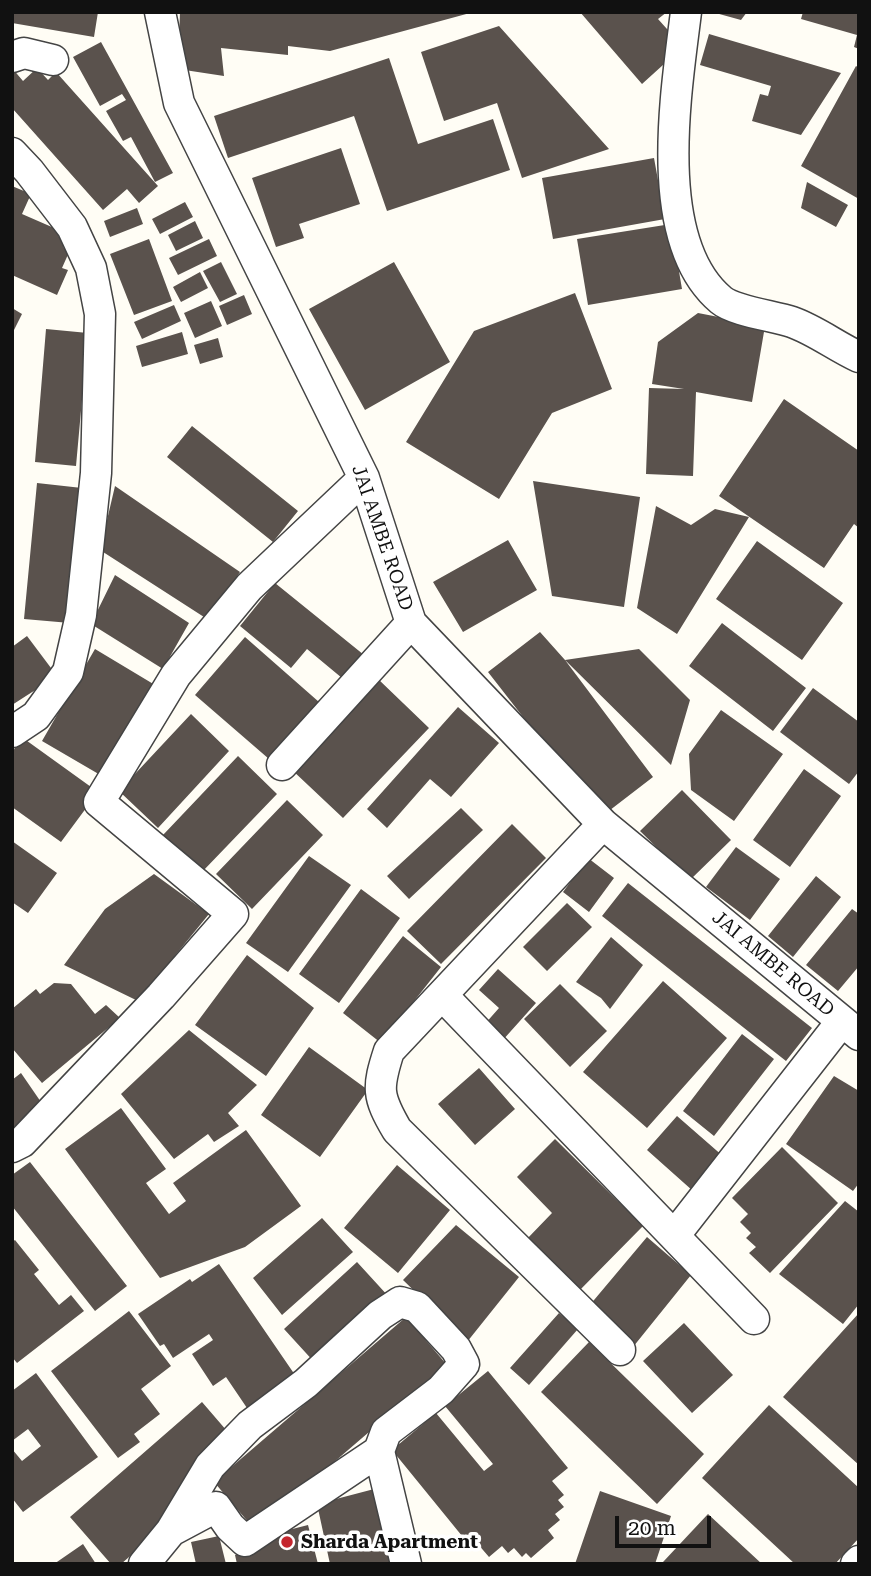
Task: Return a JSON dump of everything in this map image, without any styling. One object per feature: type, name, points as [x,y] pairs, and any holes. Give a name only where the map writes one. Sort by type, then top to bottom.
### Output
[{"type":"street","name":"JAI AMBE ROAD","points":[[160,12],[179,103],[364,478],[411,623],[603,824],[851,1028]]},
{"type":"street","points":[[686,12],[676,92],[674,182],[677,218],[702,280],[723,302],[795,323],[859,357]]},
{"type":"street","points":[[12,57],[24,53],[53,60]]},
{"type":"street","points":[[12,153],[72,227],[91,268],[100,314],[96,473],[81,615],[68,672],[36,716],[12,732]]},
{"type":"street","points":[[12,1147],[32,1133],[161,996],[233,914],[99,802],[176,675],[249,587],[364,478]]},
{"type":"street","points":[[282,765],[411,623]]},
{"type":"street","points":[[603,824],[389,1051],[379,1082],[384,1107],[397,1130],[620,1350]]},
{"type":"street","points":[[442,995],[754,1319]]},
{"type":"street","points":[[674,1236],[851,1028]]},
{"type":"street","points":[[144,1564],[171,1531],[210,1466],[250,1426],[343,1351],[380,1315],[400,1302],[417,1307],[456,1349],[464,1364],[441,1390],[386,1432],[379,1451],[406,1564]]},
{"type":"street","points":[[171,1531],[216,1507],[230,1527],[245,1541],[379,1451]]},
{"type":"building","points":[[12,12],[98,12],[94,37],[12,23]]},
{"type":"building","points":[[180,12],[470,13],[330,51],[288,46],[288,55],[221,48],[224,76],[178,69]]},
{"type":"building","points":[[580,12],[667,12],[658,19],[676,39],[667,47],[674,55],[642,84]]},
{"type":"building","points":[[712,12],[747,12],[741,20]]},
{"type":"building","points":[[803,12],[859,12],[859,49],[854,47],[857,35],[801,19]]},
{"type":"building","points":[[499,26],[609,149],[522,178],[497,103],[444,121],[421,52]]},
{"type":"building","points":[[709,34],[841,73],[801,135],[752,121],[760,94],[768,96],[771,86],[700,65]]},
{"type":"building","points":[[101,42],[173,173],[155,182],[131,137],[123,141],[106,111],[126,100],[122,94],[100,106],[73,57]]},
{"type":"building","points":[[389,58],[418,144],[493,119],[510,170],[387,211],[354,116],[228,158],[214,116]]},
{"type":"building","points":[[856,66],[859,68],[859,199],[801,166]]},
{"type":"building","points":[[12,68],[23,81],[37,68],[48,80],[56,72],[158,186],[139,203],[127,189],[103,210],[12,108]]},
{"type":"building","points":[[341,148],[360,204],[299,224],[304,238],[276,247],[252,178]]},
{"type":"building","points":[[654,158],[665,219],[553,239],[542,178]]},
{"type":"building","points":[[807,182],[848,205],[836,227],[801,208]]},
{"type":"building","points":[[12,186],[31,194],[22,214],[61,231],[58,236],[66,240],[63,247],[70,250],[62,268],[68,270],[57,295],[12,275]]},
{"type":"building","points":[[185,202],[193,217],[160,234],[152,219]]},
{"type":"building","points":[[137,208],[143,224],[110,237],[104,221]]},
{"type":"building","points":[[195,221],[203,238],[176,251],[168,235]]},
{"type":"building","points":[[671,224],[682,289],[588,305],[577,239]]},
{"type":"building","points":[[149,239],[172,301],[134,315],[110,254]]},
{"type":"building","points":[[209,239],[217,256],[178,275],[169,258]]},
{"type":"building","points":[[221,262],[237,294],[220,302],[203,271]]},
{"type":"building","points":[[394,262],[450,362],[365,410],[309,309]]},
{"type":"building","points":[[200,272],[208,288],[181,302],[173,287]]},
{"type":"building","points":[[575,293],[612,389],[552,413],[499,499],[406,442],[474,331]]},
{"type":"building","points":[[244,295],[252,314],[227,325],[219,306]]},
{"type":"building","points":[[211,301],[222,326],[195,338],[184,313]]},
{"type":"building","points":[[174,305],[181,321],[142,339],[134,322]]},
{"type":"building","points":[[12,308],[22,314],[12,334]]},
{"type":"building","points":[[698,313],[765,326],[752,402],[696,392],[693,476],[646,474],[649,388],[684,389],[652,384],[658,342]]},
{"type":"building","points":[[46,329],[88,333],[76,466],[35,462]]},
{"type":"building","points":[[182,332],[188,354],[142,367],[136,346]]},
{"type":"building","points":[[218,338],[223,357],[200,364],[194,345]]},
{"type":"building","points":[[784,399],[859,451],[859,528],[854,524],[824,568],[719,496]]},
{"type":"building","points":[[192,426],[298,511],[273,542],[167,457]]},
{"type":"building","points":[[533,481],[640,497],[624,607],[552,596]]},
{"type":"building","points":[[37,483],[82,488],[70,623],[24,619]]},
{"type":"building","points":[[115,486],[240,572],[206,623],[204,617],[100,550]]},
{"type":"building","points":[[656,506],[691,525],[715,509],[749,517],[677,634],[637,608]]},
{"type":"building","points":[[508,540],[537,590],[463,632],[433,582]]},
{"type":"building","points":[[757,541],[843,603],[802,660],[716,599]]},
{"type":"building","points":[[115,575],[189,623],[163,669],[91,624]]},
{"type":"building","points":[[275,583],[369,659],[348,683],[307,649],[291,668],[240,626]]},
{"type":"building","points":[[722,623],[806,688],[773,731],[689,666]]},
{"type":"building","points":[[540,632],[565,660],[653,777],[601,817],[488,672]]},
{"type":"building","points":[[27,636],[57,676],[12,705],[12,647]]},
{"type":"building","points":[[245,637],[319,702],[269,759],[195,695]]},
{"type":"building","points":[[95,649],[155,685],[102,776],[42,741]]},
{"type":"building","points":[[639,649],[690,700],[671,765],[565,660]]},
{"type":"building","points":[[377,678],[429,728],[343,818],[291,769]]},
{"type":"building","points":[[813,688],[859,722],[859,771],[849,784],[780,732]]},
{"type":"building","points":[[458,707],[499,743],[451,797],[430,779],[387,828],[367,809]]},
{"type":"building","points":[[721,710],[783,754],[734,821],[691,790],[689,754]]},
{"type":"building","points":[[191,714],[229,751],[158,828],[119,791]]},
{"type":"building","points":[[23,738],[98,792],[61,842],[12,807],[12,752]]},
{"type":"building","points":[[238,756],[277,794],[202,872],[163,835]]},
{"type":"building","points":[[804,769],[841,796],[790,867],[753,840]]},
{"type":"building","points":[[682,790],[731,840],[690,880],[640,831]]},
{"type":"building","points":[[287,800],[323,835],[252,909],[216,874]]},
{"type":"building","points":[[461,808],[483,830],[409,899],[387,876]]},
{"type":"building","points":[[512,824],[546,858],[441,964],[407,931]]},
{"type":"building","points":[[12,841],[57,873],[28,913],[12,902]]},
{"type":"building","points":[[736,847],[780,879],[750,920],[706,887]]},
{"type":"building","points":[[309,856],[351,885],[288,972],[246,943]]},
{"type":"building","points":[[588,858],[614,878],[589,912],[563,892]]},
{"type":"building","points":[[154,874],[209,914],[138,1001],[64,965],[105,909]]},
{"type":"building","points":[[816,876],[841,897],[793,957],[768,936]]},
{"type":"building","points":[[628,883],[812,1028],[786,1061],[602,916]]},
{"type":"building","points":[[361,889],[400,918],[339,1003],[299,974]]},
{"type":"building","points":[[567,903],[592,927],[547,971],[523,947]]},
{"type":"building","points":[[852,909],[859,914],[859,966],[838,991],[806,965]]},
{"type":"building","points":[[403,936],[441,967],[381,1043],[343,1013]]},
{"type":"building","points":[[611,937],[643,965],[610,1009],[601,998],[576,982]]},
{"type":"building","points":[[247,955],[314,1008],[266,1076],[195,1025]]},
{"type":"building","points":[[498,969],[536,1003],[502,1041],[484,1025],[499,1008],[479,990]]},
{"type":"building","points":[[663,981],[727,1038],[647,1128],[583,1072]]},
{"type":"building","points":[[54,983],[71,984],[95,1014],[106,1005],[120,1018],[42,1083],[12,1048],[12,1009],[36,989],[40,994]]},
{"type":"building","points":[[560,984],[607,1031],[570,1067],[524,1019]]},
{"type":"building","points":[[189,1030],[257,1085],[228,1113],[239,1126],[214,1142],[208,1134],[174,1159],[121,1094]]},
{"type":"building","points":[[742,1034],[774,1059],[714,1136],[683,1111]]},
{"type":"building","points":[[309,1047],[368,1090],[320,1157],[261,1115]]},
{"type":"building","points":[[479,1068],[515,1109],[475,1145],[438,1104]]},
{"type":"building","points":[[21,1073],[43,1105],[12,1137],[12,1080]]},
{"type":"building","points":[[834,1076],[859,1091],[859,1183],[853,1191],[786,1144]]},
{"type":"building","points":[[121,1108],[166,1169],[146,1183],[169,1214],[186,1201],[173,1183],[246,1130],[301,1206],[245,1247],[160,1278],[65,1149]]},
{"type":"building","points":[[677,1116],[724,1157],[693,1191],[647,1150]]},
{"type":"building","points":[[555,1139],[643,1226],[577,1293],[525,1241],[552,1213],[517,1177]]},
{"type":"building","points":[[782,1147],[838,1203],[770,1273],[749,1253],[756,1247],[746,1238],[751,1233],[740,1222],[748,1214],[732,1198]]},
{"type":"building","points":[[30,1162],[127,1286],[95,1311],[12,1206],[12,1175]]},
{"type":"building","points":[[397,1165],[450,1210],[398,1273],[344,1228]]},
{"type":"building","points":[[845,1201],[859,1212],[859,1304],[843,1324],[779,1274]]},
{"type":"building","points":[[322,1218],[353,1252],[282,1315],[253,1278]]},
{"type":"building","points":[[456,1225],[519,1277],[467,1342],[403,1280]]},
{"type":"building","points":[[647,1237],[691,1275],[633,1347],[589,1306]]},
{"type":"building","points":[[15,1240],[39,1270],[34,1274],[59,1305],[71,1295],[84,1311],[17,1363],[12,1357],[12,1242]]},
{"type":"building","points":[[357,1262],[389,1297],[316,1364],[284,1329]]},
{"type":"building","points":[[219,1264],[295,1375],[247,1408],[226,1377],[213,1386],[192,1354],[213,1340],[209,1334],[173,1358],[164,1344],[160,1346],[138,1314],[190,1279],[192,1282]]},
{"type":"building","points":[[129,1311],[171,1366],[141,1389],[160,1414],[134,1434],[140,1442],[118,1458],[51,1371]]},
{"type":"building","points":[[559,1313],[578,1329],[529,1385],[510,1368]]},
{"type":"building","points":[[859,1313],[859,1465],[783,1397]]},
{"type":"building","points":[[406,1317],[447,1365],[255,1530],[214,1482]]},
{"type":"building","points":[[684,1323],[733,1375],[692,1413],[643,1361]]},
{"type":"building","points":[[589,1342],[704,1454],[657,1504],[541,1392]]},
{"type":"building","points":[[488,1371],[568,1468],[552,1481],[564,1495],[558,1500],[564,1507],[555,1514],[560,1520],[548,1530],[554,1538],[531,1558],[526,1553],[522,1557],[514,1548],[508,1553],[502,1546],[489,1557],[477,1543],[471,1547],[392,1450],[436,1413],[484,1471],[493,1464],[445,1406]]},
{"type":"building","points":[[36,1373],[98,1457],[23,1512],[12,1498],[12,1449],[22,1461],[41,1446],[28,1429],[12,1441],[12,1391]]},
{"type":"building","points":[[202,1402],[233,1438],[197,1498],[121,1564],[111,1564],[70,1517]]},
{"type":"building","points":[[769,1405],[859,1488],[859,1538],[835,1564],[795,1564],[702,1478]]},
{"type":"building","points":[[378,1488],[395,1564],[330,1564],[317,1504]]},
{"type":"building","points":[[600,1491],[671,1516],[655,1564],[575,1564]]},
{"type":"building","points":[[708,1514],[762,1564],[664,1564]]},
{"type":"building","name":"Sharda Apartment","points":[[308,1525],[318,1564],[237,1564],[235,1555],[264,1547],[261,1537]]},
{"type":"building","points":[[219,1536],[226,1564],[196,1564],[191,1542]]},
{"type":"building","points":[[83,1544],[96,1564],[54,1564]]},
{"type":"place","name":"Sharda Apartment","points":[[287,1542]]}]
